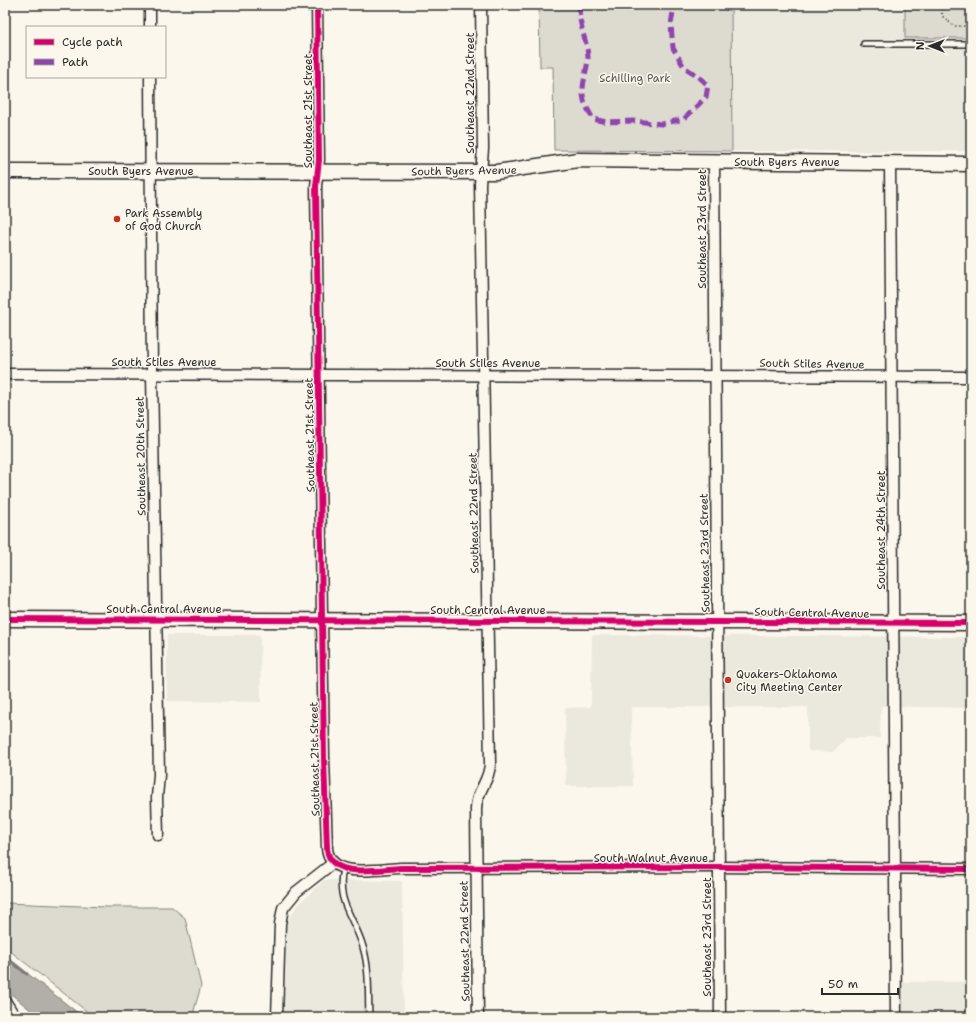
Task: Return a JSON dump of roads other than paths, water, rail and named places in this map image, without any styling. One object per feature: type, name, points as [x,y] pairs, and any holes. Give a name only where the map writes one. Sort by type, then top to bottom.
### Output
[{"type":"street","points":[[150,5],[150,26]]},
{"type":"street","points":[[297,5],[317,5]]},
{"type":"street","name":"Southeast 21st Street","points":[[317,5],[319,160],[316,186],[327,854],[332,863]]},
{"type":"street","name":"Southeast 22nd Street","points":[[478,1017],[476,802],[479,791],[488,778],[490,771],[481,172],[483,149],[481,5]]},
{"type":"street","name":"Southeast 20th Street","points":[[150,78],[152,374],[159,775],[157,798],[158,835]]},
{"type":"street","name":"South Byers Avenue","points":[[5,171],[481,172],[512,171],[571,160],[971,164]]},
{"type":"street","name":"Southeast 23rd Street","points":[[714,161],[720,1017]]},
{"type":"street","name":"Southeast 24th Street","points":[[890,162],[896,1017]]},
{"type":"street","name":"South Stiles Avenue","points":[[5,374],[715,375],[971,377]]},
{"type":"street","name":"South Central Avenue","points":[[5,619],[971,623]]},
{"type":"street","points":[[277,1017],[281,915],[288,900],[332,863]]},
{"type":"street","name":"South Walnut Avenue","points":[[332,863],[343,869],[719,867],[971,869]]},
{"type":"street","points":[[5,1001],[15,1017]]},
{"type":"lane","points":[[864,44],[971,44]]},
{"type":"lane","points":[[343,869],[340,880],[344,905],[363,946],[368,969],[369,1017]]},
{"type":"waterway","points":[[12,962],[27,974]]},
{"type":"place","name":"Park Assembly of God Church","points":[[117,219]]},
{"type":"place","name":"Quakers-Oklahoma City Meeting Center","points":[[728,680]]},
{"type":"park label","name":"Schilling Park","points":[[635,78]]}]
